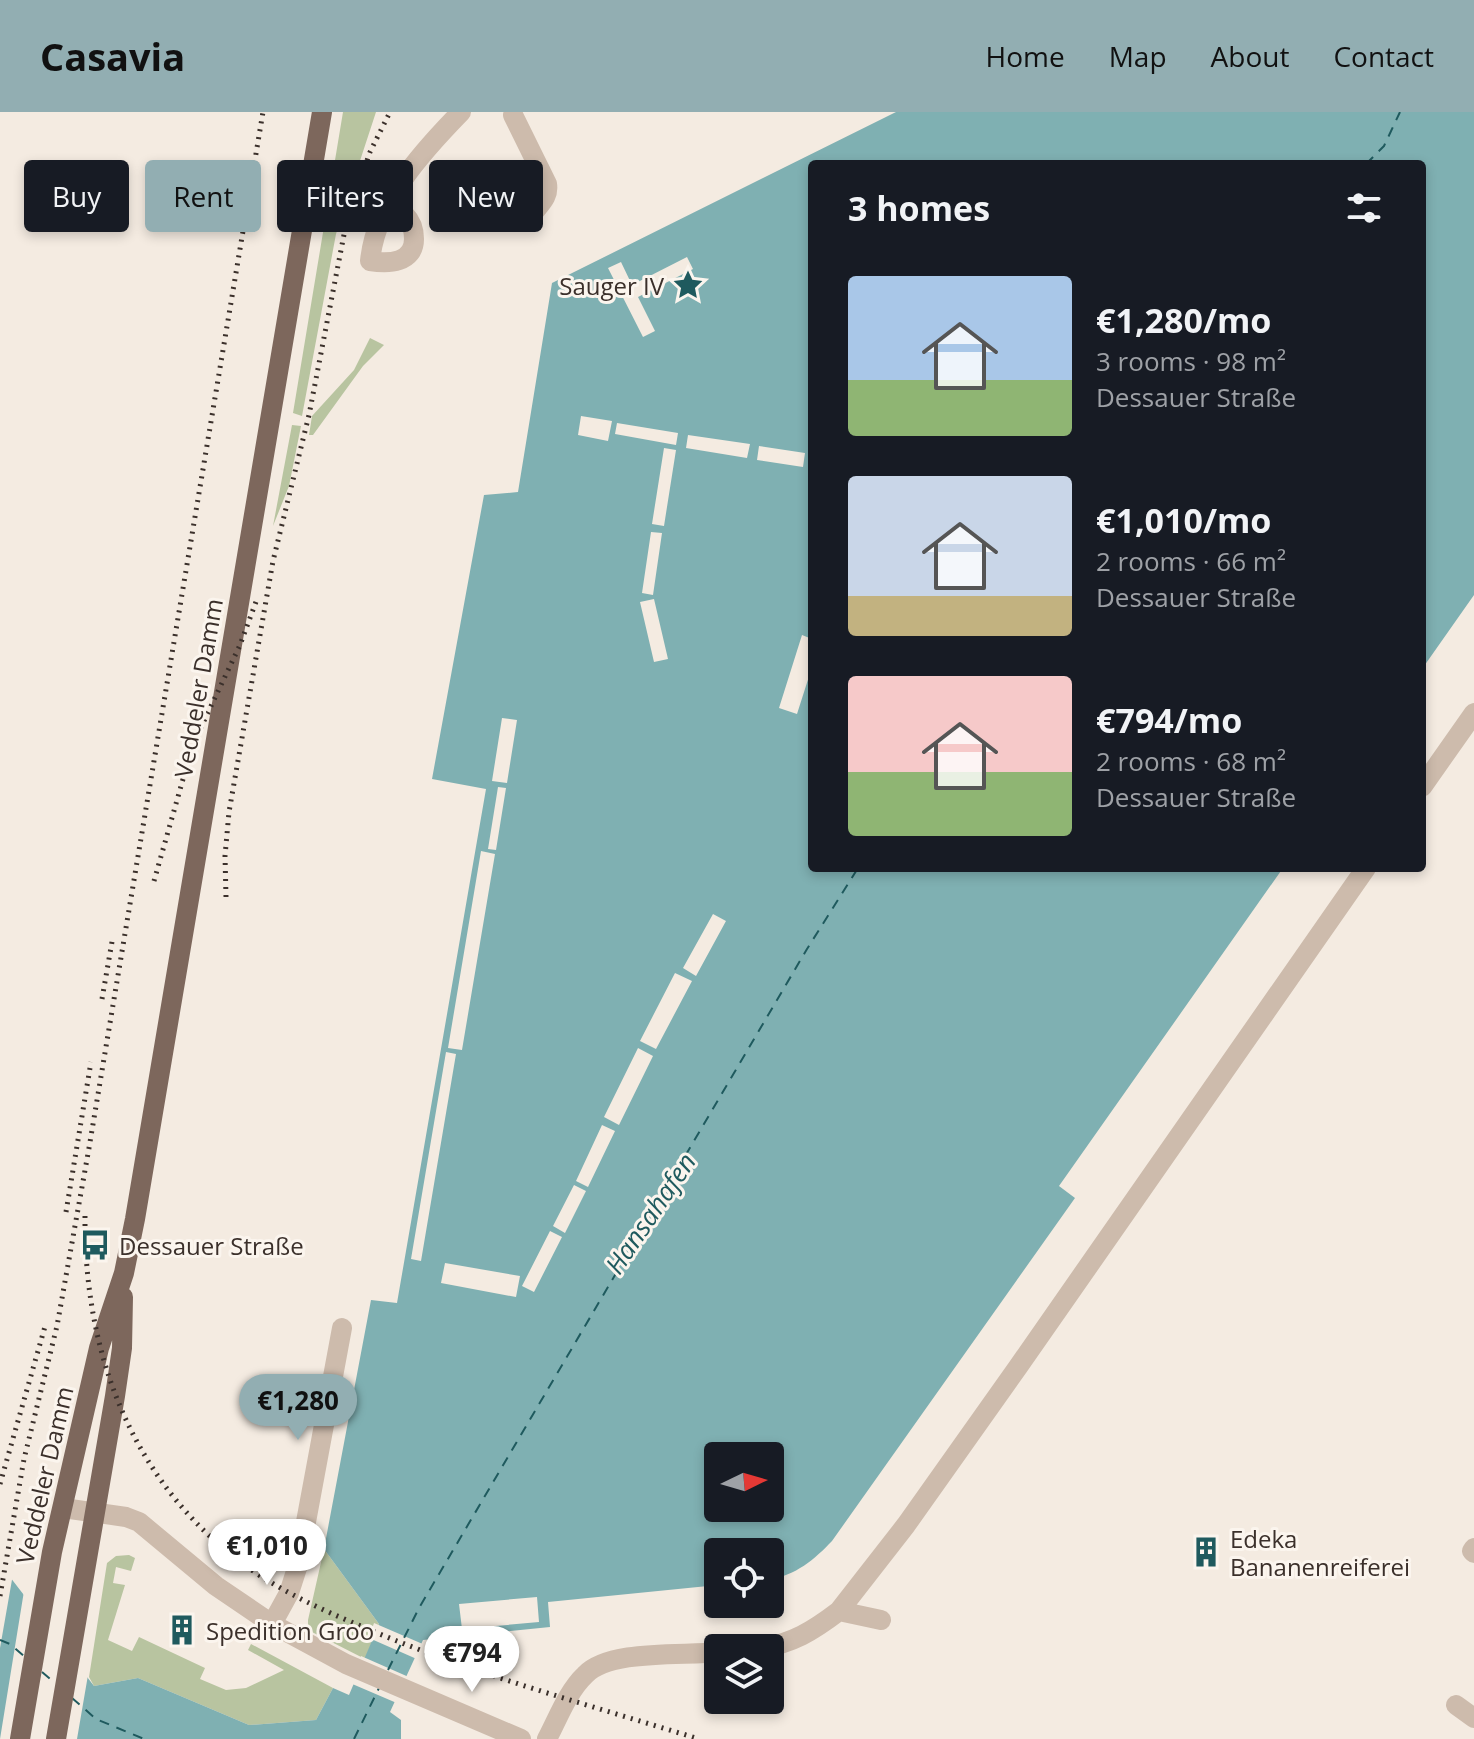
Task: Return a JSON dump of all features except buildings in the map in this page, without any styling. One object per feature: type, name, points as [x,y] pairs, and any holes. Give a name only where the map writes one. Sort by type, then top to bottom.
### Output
[{"type":"main road","name":"Veddeler Damm","points":[[56,1739],[122,1348],[124,1273],[273,415],[322,112]]},
{"type":"main road","name":"Veddeler Damm","points":[[20,1739],[52,1552],[99,1348],[124,1273]]},
{"type":"street","points":[[413,168],[435,138],[461,112]]},
{"type":"street","points":[[513,115],[535,160]]},
{"type":"street","points":[[543,176],[548,191],[543,201]]},
{"type":"street","points":[[1426,781],[1474,713]]},
{"type":"street","points":[[784,1643],[809,1633],[839,1611],[906,1525],[1363,872]]},
{"type":"street","points":[[272,1624],[289,1593],[298,1565],[342,1328]]},
{"type":"street","points":[[63,1508],[132,1518],[146,1526],[216,1586],[272,1624],[346,1664],[521,1739]]},
{"type":"street","points":[[839,1611],[881,1620]]},
{"type":"street","points":[[547,1739],[577,1684],[587,1672],[623,1659],[704,1653]]},
{"type":"street","points":[[1456,1705],[1474,1718]]},
{"type":"green space","points":[[343,112],[376,112],[360,160],[335,160]]},
{"type":"green space","points":[[323,232],[337,232],[302,416],[293,413]]},
{"type":"green space","points":[[370,338],[384,345],[363,366],[313,435],[309,435],[312,416],[354,370]]},
{"type":"green space","points":[[292,425],[301,426],[289,486],[273,526]]},
{"type":"green space","points":[[324,1549],[379,1624],[365,1659],[308,1630]]},
{"type":"green space","points":[[116,1556],[135,1558],[131,1571],[116,1567],[113,1583],[125,1585],[108,1640],[132,1651],[139,1637],[205,1668],[200,1679],[226,1690],[246,1688],[284,1670],[248,1650],[251,1644],[333,1688],[316,1720],[249,1725],[138,1678],[94,1686],[89,1677],[107,1563]]},
{"type":"water","name":"Hansahafen","points":[[896,112],[1474,112],[1474,595],[1426,663],[1426,160],[808,160],[808,872],[1280,872],[1059,1186],[1075,1198],[832,1541],[804,1566],[784,1575],[784,1538],[704,1538],[704,1586],[548,1602],[550,1627],[423,1640],[390,1712],[401,1720],[401,1739],[0,1739],[0,1564],[94,1686],[138,1678],[249,1725],[316,1720],[333,1688],[349,1695],[379,1624],[324,1549],[371,1300],[397,1303],[486,789],[432,779],[484,495],[518,492],[552,283]]},
{"type":"pier","points":[[687,257],[693,269],[638,297],[655,331],[643,337],[608,268],[621,262],[632,285]]},
{"type":"pier","points":[[581,416],[612,421],[608,441],[578,435]]},
{"type":"pier","points":[[617,423],[678,433],[676,445],[615,434]]},
{"type":"pier","points":[[688,435],[750,444],[747,458],[686,448]]},
{"type":"pier","points":[[759,446],[805,453],[803,467],[757,460]]},
{"type":"pier","points":[[664,448],[676,450],[664,526],[652,524]]},
{"type":"pier","points":[[651,532],[662,533],[653,595],[642,593]]},
{"type":"pier","points":[[654,599],[668,659],[654,662],[640,602]]},
{"type":"pier","points":[[802,635],[808,637],[808,680],[797,714],[779,708]]},
{"type":"pier","points":[[502,718],[517,720],[507,783],[492,781]]},
{"type":"pier","points":[[498,787],[506,788],[496,850],[488,849]]},
{"type":"pier","points":[[481,851],[495,854],[462,1050],[448,1048]]},
{"type":"pier","points":[[713,914],[726,921],[696,976],[683,968]]},
{"type":"pier","points":[[675,973],[692,981],[656,1049],[640,1041]]},
{"type":"pier","points":[[638,1048],[653,1056],[619,1125],[604,1117]]},
{"type":"pier","points":[[446,1052],[456,1054],[421,1261],[411,1259]]},
{"type":"pier","points":[[602,1125],[615,1131],[588,1187],[576,1181]]},
{"type":"pier","points":[[574,1185],[586,1191],[565,1233],[553,1226]]},
{"type":"pier","points":[[550,1231],[562,1237],[534,1292],[522,1286]]},
{"type":"pier","points":[[445,1263],[520,1276],[516,1297],[441,1283]]},
{"type":"pier","points":[[0,1560],[13,1574],[0,1648]]},
{"type":"pier","points":[[24,1591],[88,1675],[77,1739],[0,1739]]},
{"type":"pier","points":[[537,1597],[539,1622],[462,1629],[459,1604]]},
{"type":"pier","points":[[374,1623],[425,1645],[419,1660],[369,1638]]},
{"type":"pier","points":[[361,1656],[411,1678],[399,1704],[350,1683]]},
{"type":"ferry route","points":[[1370,160],[1384,146],[1400,112]]},
{"type":"ferry route","points":[[388,1670],[419,1608],[807,949],[855,872]]},
{"type":"ferry route","points":[[0,1640],[25,1657]]},
{"type":"ferry route","points":[[42,1672],[55,1683]]},
{"type":"ferry route","points":[[354,1739],[380,1686]]},
{"type":"ferry route","points":[[72,1698],[96,1719],[144,1739]]},
{"type":"railway","points":[[0,1596],[24,1459],[57,1326],[89,1148],[263,112]]},
{"type":"railway","points":[[226,897],[225,856],[229,812],[273,561],[309,415],[348,214],[370,152],[390,112]]},
{"type":"railway","points":[[154,881],[193,744],[240,645],[257,599]]},
{"type":"railway","points":[[102,999],[113,936]]},
{"type":"railway","points":[[66,1212],[91,1062]]},
{"type":"railway","points":[[85,1216],[87,1269],[94,1320],[107,1370],[125,1417],[148,1461],[178,1503],[214,1540],[256,1573],[284,1590],[370,1630],[492,1675],[699,1739]]},
{"type":"railway","points":[[0,1484],[46,1323]]},
{"type":"place","name":"Sauger IV","points":[[688,285]]},
{"type":"place","name":"Dessauer Straße","points":[[95,1245]]},
{"type":"place","name":"Edeka Bananenreiferei","points":[[1206,1552]]},
{"type":"place","name":"Spedition Groo","points":[[182,1630]]}]
